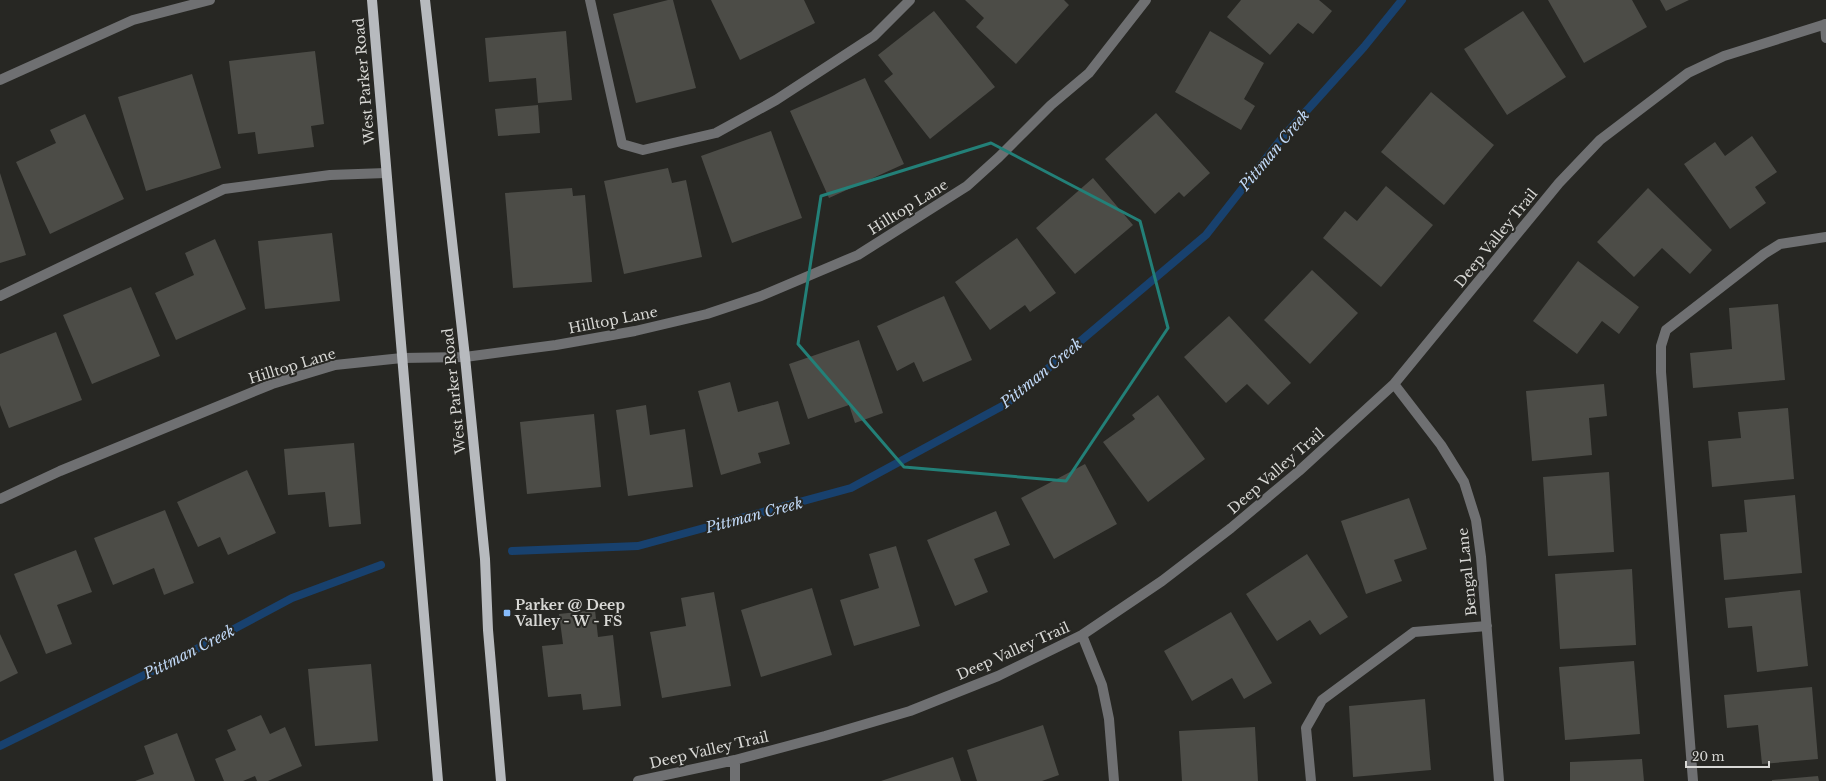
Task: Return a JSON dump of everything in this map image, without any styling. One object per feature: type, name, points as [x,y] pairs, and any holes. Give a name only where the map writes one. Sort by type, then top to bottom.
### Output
[{"type":"main road","name":"West Parker Road","points":[[372,0],[438,781]]},
{"type":"main road","name":"West Parker Road","points":[[425,0],[465,357],[485,559],[488,630],[501,781]]},
{"type":"street","points":[[0,80],[133,20],[210,0]]},
{"type":"street","points":[[590,0],[622,144],[643,150],[716,133],[776,100],[874,36],[910,0]]},
{"type":"street","name":"Hilltop Lane","points":[[0,499],[60,470],[272,384],[334,365],[402,358],[465,357],[628,332],[707,314],[761,296],[858,255],[967,186],[994,162],[1051,105],[1089,73],[1146,0]]},
{"type":"street","points":[[1825,24],[1826,38]]},
{"type":"street","name":"Deep Valley Trail","points":[[638,781],[734,760],[825,736],[910,711],[998,676],[1082,635],[1162,581],[1231,528],[1299,471],[1394,384],[1559,182],[1600,140],[1688,73],[1724,56],[1825,24]]},
{"type":"street","points":[[0,296],[224,189],[330,175],[386,173]]},
{"type":"street","points":[[1693,781],[1678,606],[1661,372],[1661,346],[1666,330],[1764,254],[1780,244],[1826,237]]},
{"type":"street","name":"Bengal Lane","points":[[1394,384],[1441,444],[1464,482],[1476,520],[1481,557],[1499,781]]},
{"type":"street","points":[[1311,781],[1306,728],[1322,700],[1414,632],[1487,626]]},
{"type":"street","points":[[1082,635],[1102,685],[1109,719],[1114,781]]},
{"type":"street","points":[[734,760],[735,781]]},
{"type":"highlighted area","points":[[991,143],[1140,221],[1168,328],[1066,481],[904,467],[798,344],[821,196]]},
{"type":"building","points":[[673,0],[696,88],[636,103],[613,14]]},
{"type":"building","points":[[711,0],[804,0],[815,23],[740,60]]},
{"type":"building","points":[[965,0],[1064,0],[1069,5],[1016,64],[976,27],[984,18]]},
{"type":"building","points":[[1241,0],[1319,0],[1332,11],[1313,34],[1298,23],[1270,55],[1227,17]]},
{"type":"building","points":[[1548,0],[1632,0],[1647,27],[1584,63]]},
{"type":"building","points":[[1660,0],[1689,0],[1666,11]]},
{"type":"building","points":[[934,11],[995,87],[930,139],[884,81],[893,74],[878,55]]},
{"type":"building","points":[[1523,11],[1566,77],[1507,115],[1464,49]]},
{"type":"building","points":[[566,31],[572,100],[538,103],[536,78],[489,82],[485,38]]},
{"type":"building","points":[[1210,31],[1264,63],[1244,99],[1255,106],[1241,130],[1175,92]]},
{"type":"building","points":[[315,51],[324,124],[311,126],[314,147],[258,154],[255,132],[238,134],[229,61]]},
{"type":"building","points":[[192,74],[221,168],[146,191],[118,97]]},
{"type":"building","points":[[865,78],[904,164],[829,198],[790,111]]},
{"type":"building","points":[[1431,92],[1494,145],[1444,205],[1381,152]]},
{"type":"building","points":[[538,105],[540,133],[498,136],[495,109]]},
{"type":"building","points":[[1156,113],[1210,173],[1184,197],[1179,192],[1155,214],[1105,159]]},
{"type":"building","points":[[85,114],[124,199],[50,234],[16,162],[56,143],[50,130]]},
{"type":"building","points":[[771,131],[802,218],[732,243],[701,156]]},
{"type":"building","points":[[1752,136],[1777,172],[1755,187],[1766,203],[1730,229],[1684,164],[1715,142],[1725,156]]},
{"type":"building","points":[[668,168],[672,183],[686,180],[702,257],[624,274],[604,181]]},
{"type":"building","points":[[0,173],[26,255],[0,263]]},
{"type":"building","points":[[1093,178],[1133,225],[1075,274],[1036,228]]},
{"type":"building","points":[[1386,186],[1433,225],[1381,287],[1323,238],[1345,211],[1357,221]]},
{"type":"building","points":[[572,188],[573,196],[585,195],[592,282],[513,288],[505,193]]},
{"type":"building","points":[[1648,188],[1712,250],[1690,274],[1662,248],[1634,277],[1597,242]]},
{"type":"building","points":[[332,233],[340,301],[265,309],[258,241]]},
{"type":"building","points":[[1017,238],[1056,293],[1030,312],[1025,305],[990,330],[955,282]]},
{"type":"building","points":[[215,239],[246,309],[176,340],[155,293],[194,275],[185,253]]},
{"type":"building","points":[[1578,261],[1639,307],[1619,334],[1602,321],[1577,354],[1533,321]]},
{"type":"building","points":[[1312,270],[1358,313],[1310,364],[1264,320]]},
{"type":"building","points":[[131,287],[160,356],[92,384],[63,315]]},
{"type":"building","points":[[944,296],[972,360],[923,382],[914,362],[897,371],[877,326]]},
{"type":"building","points":[[1778,304],[1785,380],[1693,388],[1690,353],[1732,349],[1729,308]]},
{"type":"building","points":[[1229,316],[1291,383],[1268,405],[1247,384],[1226,403],[1184,357]]},
{"type":"building","points":[[56,332],[82,400],[9,428],[0,405],[0,354]]},
{"type":"building","points":[[859,340],[883,413],[855,423],[849,405],[808,419],[789,364]]},
{"type":"building","points":[[730,382],[738,412],[778,401],[790,444],[758,453],[761,463],[721,475],[698,391]]},
{"type":"building","points":[[1604,384],[1607,416],[1589,418],[1592,455],[1532,461],[1526,391]]},
{"type":"building","points":[[1158,395],[1205,459],[1148,502],[1103,442],[1135,419],[1132,415]]},
{"type":"building","points":[[646,405],[650,435],[685,429],[693,487],[628,496],[616,410]]},
{"type":"building","points":[[1788,408],[1794,479],[1712,487],[1708,441],[1741,438],[1738,412]]},
{"type":"building","points":[[594,414],[601,487],[527,494],[520,422]]},
{"type":"building","points":[[354,443],[361,524],[329,527],[325,492],[288,495],[284,449]]},
{"type":"building","points":[[1085,464],[1117,524],[1054,559],[1021,498]]},
{"type":"building","points":[[247,470],[276,533],[228,555],[220,537],[198,547],[177,502]]},
{"type":"building","points":[[1609,472],[1614,552],[1548,556],[1543,477]]},
{"type":"building","points":[[1795,495],[1802,573],[1724,580],[1720,534],[1747,532],[1744,500]]},
{"type":"building","points":[[1409,498],[1427,549],[1394,560],[1402,581],[1366,594],[1341,521]]},
{"type":"building","points":[[165,510],[194,583],[164,595],[154,568],[113,585],[94,538]]},
{"type":"building","points":[[996,511],[1010,545],[974,559],[988,592],[955,606],[927,540]]},
{"type":"building","points":[[896,546],[920,626],[854,646],[840,600],[879,588],[869,554]]},
{"type":"building","points":[[76,550],[92,592],[57,605],[72,644],[46,654],[14,574]]},
{"type":"building","points":[[1307,554],[1348,617],[1320,635],[1310,620],[1277,641],[1246,594]]},
{"type":"building","points":[[1632,569],[1636,645],[1560,649],[1555,574]]},
{"type":"building","points":[[812,588],[832,655],[761,677],[741,610]]},
{"type":"building","points":[[1800,590],[1808,666],[1757,672],[1752,626],[1728,628],[1725,598]]},
{"type":"building","points":[[714,592],[731,686],[662,698],[650,632],[686,626],[681,598]]},
{"type":"building","points":[[595,610],[598,637],[613,635],[621,706],[583,710],[581,694],[548,697],[542,646],[563,644],[559,614]]},
{"type":"building","points":[[1231,612],[1272,683],[1244,699],[1232,678],[1192,701],[1164,651]]},
{"type":"building","points":[[0,634],[18,673],[0,682]]},
{"type":"building","points":[[1634,661],[1640,734],[1565,740],[1559,667]]},
{"type":"building","points":[[371,664],[378,741],[315,746],[308,669]]},
{"type":"building","points":[[1812,687],[1818,759],[1762,764],[1758,725],[1727,728],[1724,695]]},
{"type":"building","points":[[1425,699],[1431,770],[1353,777],[1349,706]]},
{"type":"building","points":[[261,715],[270,734],[285,727],[302,766],[268,781],[257,781],[255,776],[243,781],[224,781],[215,759],[236,750],[227,730]]},
{"type":"building","points":[[1043,725],[1059,775],[1042,781],[977,781],[967,750]]},
{"type":"building","points":[[1255,727],[1258,781],[1182,781],[1179,731]]},
{"type":"building","points":[[177,733],[195,781],[135,781],[154,774],[144,746]]},
{"type":"building","points":[[953,757],[961,781],[881,781]]},
{"type":"building","points":[[1642,759],[1644,781],[1570,781],[1570,762]]},
{"type":"building","points":[[1818,776],[1819,781],[1772,781],[1772,780]]},
{"type":"waterway","name":"Pittman Creek","points":[[512,551],[638,546],[851,488],[1006,404],[1206,235],[1282,138],[1364,47],[1402,0]]},
{"type":"waterway","name":"Pittman Creek","points":[[0,746],[187,654],[292,598],[381,565]]},
{"type":"place","name":"Parker @ Deep Valley - W - FS","points":[[507,613]]}]
